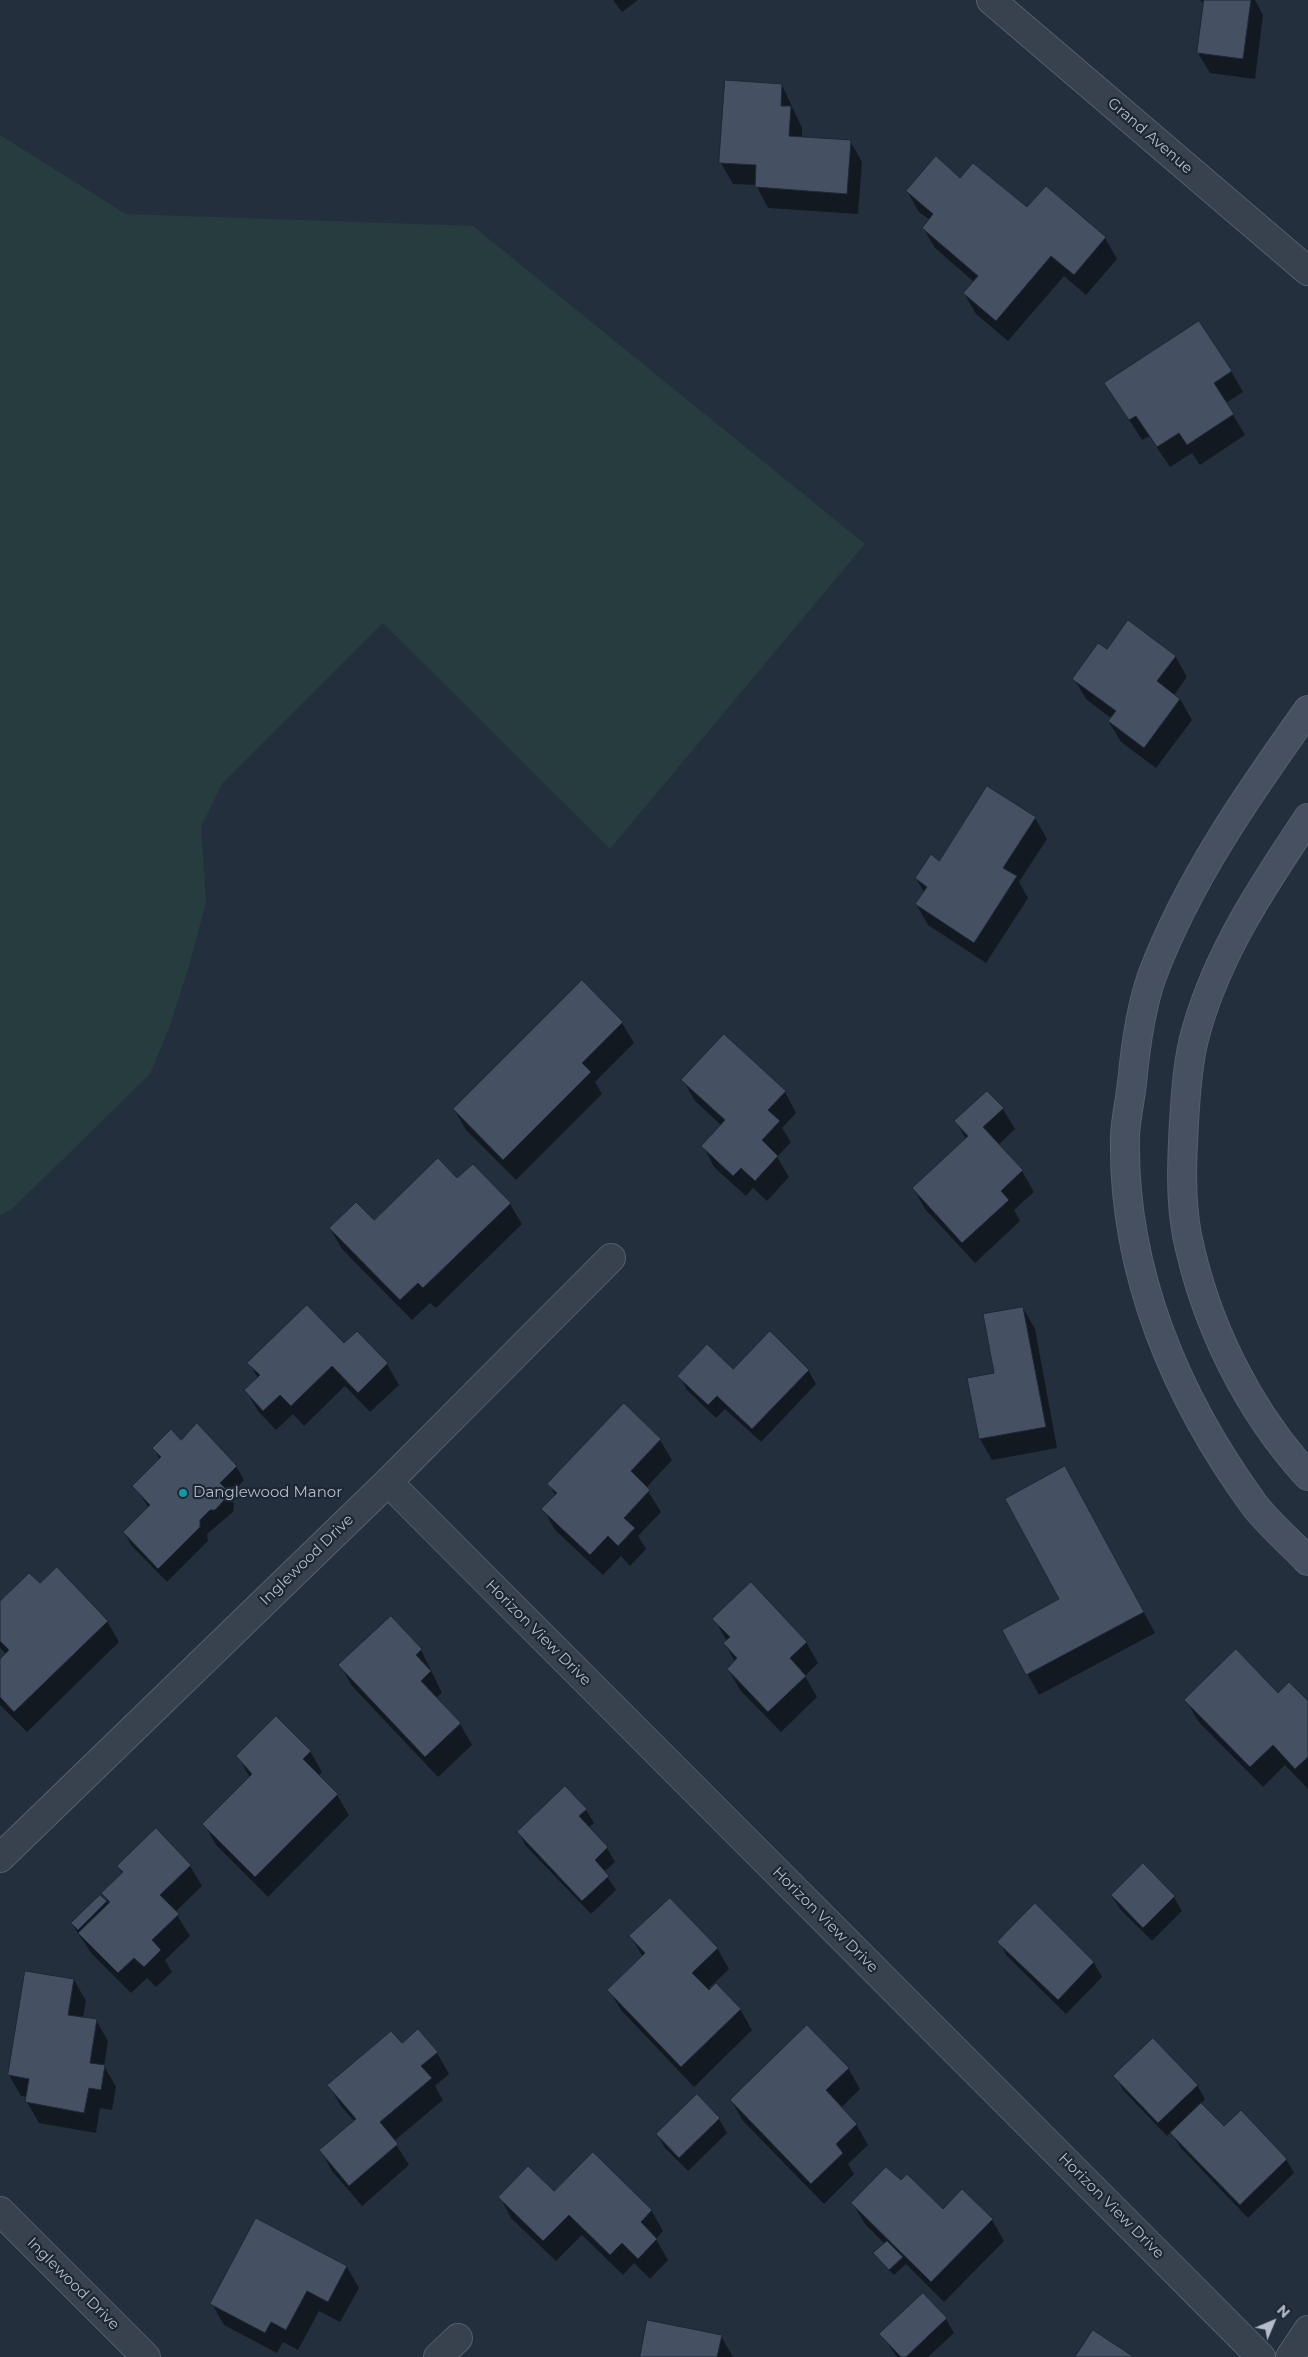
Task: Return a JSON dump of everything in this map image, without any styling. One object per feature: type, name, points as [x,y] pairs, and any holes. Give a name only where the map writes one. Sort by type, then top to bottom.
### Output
[{"type":"street","name":"Grand Avenue","points":[[991,0],[1308,271]]},
{"type":"street","points":[[1308,710],[1211,856],[1180,911],[1151,978],[1135,1053],[1126,1135],[1129,1214],[1148,1302],[1170,1364],[1204,1429],[1256,1507],[1308,1560]]},
{"type":"street","points":[[1308,818],[1277,864],[1224,956],[1196,1029],[1185,1099],[1182,1168],[1187,1234],[1202,1292],[1230,1364],[1265,1421],[1308,1476]]},
{"type":"street","name":"Inglewood Drive","points":[[0,1858],[388,1482],[611,1258]]},
{"type":"street","name":"Horizon View Drive","points":[[388,1482],[1261,2357]]},
{"type":"street","name":"Inglewood Drive","points":[[0,2211],[146,2357]]},
{"type":"street","points":[[1290,2357],[1308,2330]]},
{"type":"street","points":[[438,2357],[458,2338]]},
{"type":"green space","points":[[0,135],[126,214],[473,226],[865,544],[610,849],[383,623],[222,784],[201,827],[206,902],[189,966],[169,1028],[150,1074],[12,1209],[0,1216]]},
{"type":"building","points":[[1204,0],[1251,0],[1243,59],[1197,53]]},
{"type":"building","points":[[725,80],[782,84],[781,106],[791,106],[789,136],[851,140],[847,194],[755,187],[756,165],[719,163]]},
{"type":"building","points":[[936,156],[960,178],[973,163],[1027,207],[1046,186],[1106,237],[1074,275],[1051,256],[996,321],[963,293],[978,276],[922,228],[933,214],[906,191]]},
{"type":"building","points":[[1199,321],[1232,371],[1214,383],[1234,414],[1187,445],[1179,433],[1157,447],[1136,416],[1129,420],[1104,383]]},
{"type":"building","points":[[1128,620],[1176,656],[1157,681],[1180,699],[1144,748],[1108,721],[1116,711],[1072,679],[1098,643],[1107,649]]},
{"type":"building","points":[[987,786],[1036,817],[1003,868],[1017,876],[974,943],[915,904],[927,887],[915,878],[931,854],[939,861]]},
{"type":"building","points":[[582,980],[623,1022],[582,1063],[591,1072],[503,1160],[453,1109]]},
{"type":"building","points":[[724,1034],[786,1091],[768,1110],[780,1121],[762,1140],[778,1156],[755,1181],[741,1168],[733,1176],[701,1146],[725,1120],[681,1080]]},
{"type":"building","points":[[987,1091],[1004,1108],[983,1127],[1023,1170],[1001,1191],[1009,1200],[962,1243],[912,1188],[968,1136],[954,1121]]},
{"type":"building","points":[[438,1158],[457,1178],[473,1164],[511,1203],[423,1288],[418,1283],[400,1300],[329,1228],[356,1202],[374,1220]]},
{"type":"building","points":[[307,1305],[344,1343],[357,1331],[388,1363],[358,1393],[332,1366],[291,1406],[280,1395],[263,1411],[244,1390],[260,1375],[247,1363]]},
{"type":"building","points":[[1023,1307],[1046,1427],[979,1439],[967,1378],[994,1373],[983,1314]]},
{"type":"building","points":[[770,1331],[809,1370],[752,1429],[717,1396],[708,1405],[677,1376],[707,1344],[733,1369]]},
{"type":"building","points":[[624,1403],[661,1439],[631,1471],[650,1490],[624,1518],[635,1528],[618,1546],[608,1536],[590,1555],[541,1509],[557,1493],[547,1484]]},
{"type":"building","name":"Danglewood Manor","points":[[197,1423],[237,1466],[220,1483],[226,1489],[226,1498],[215,1510],[210,1510],[200,1520],[200,1527],[158,1569],[123,1532],[150,1505],[132,1486],[161,1457],[152,1448],[171,1429],[181,1440]]},
{"type":"building","points":[[1065,1466],[1144,1612],[1026,1675],[1002,1630],[1059,1599],[1005,1499]]},
{"type":"building","points":[[57,1567],[108,1621],[14,1712],[0,1697],[0,1659],[9,1650],[0,1641],[0,1601],[29,1573],[40,1583]]},
{"type":"building","points":[[751,1582],[807,1642],[790,1658],[806,1676],[768,1712],[727,1669],[737,1658],[723,1643],[730,1637],[712,1619]]},
{"type":"building","points":[[391,1616],[422,1649],[416,1655],[431,1671],[421,1681],[461,1723],[425,1757],[338,1665]]},
{"type":"building","points":[[1236,1649],[1278,1693],[1289,1682],[1308,1701],[1308,1757],[1295,1769],[1273,1745],[1250,1767],[1184,1700]]},
{"type":"building","points":[[276,1716],[311,1751],[303,1759],[338,1794],[255,1877],[202,1824],[252,1774],[236,1756]]},
{"type":"building","points":[[565,1786],[587,1809],[579,1816],[608,1847],[595,1860],[609,1876],[582,1901],[517,1832]]},
{"type":"building","points":[[156,1828],[191,1865],[160,1895],[179,1914],[152,1940],[161,1950],[144,1967],[134,1958],[118,1973],[78,1933],[110,1902],[101,1893],[123,1872],[117,1866]]},
{"type":"building","points":[[1143,1863],[1175,1896],[1143,1928],[1111,1895]]},
{"type":"building","points":[[100,1895],[107,1901],[78,1930],[71,1923]]},
{"type":"building","points":[[670,1898],[718,1948],[692,1973],[709,1990],[716,1983],[741,2009],[681,2067],[607,1990],[645,1953],[629,1936]]},
{"type":"building","points":[[1035,1903],[1094,1962],[1058,2000],[997,1942]]},
{"type":"building","points":[[25,1971],[74,1979],[68,2015],[97,2019],[90,2063],[105,2065],[101,2090],[89,2088],[84,2113],[25,2102],[29,2079],[8,2075]]},
{"type":"building","points":[[807,2025],[849,2068],[826,2090],[857,2124],[836,2144],[843,2153],[811,2184],[730,2100]]},
{"type":"building","points":[[418,2029],[438,2052],[421,2066],[432,2078],[380,2122],[398,2144],[349,2186],[319,2150],[356,2119],[327,2085],[391,2031],[402,2043]]},
{"type":"building","points":[[1153,2038],[1198,2085],[1158,2123],[1113,2076]]},
{"type":"building","points":[[697,2094],[720,2118],[679,2158],[656,2134]]},
{"type":"building","points":[[1201,2103],[1224,2126],[1241,2110],[1287,2159],[1240,2205],[1170,2133]]},
{"type":"building","points":[[593,2152],[652,2210],[641,2222],[657,2239],[638,2259],[622,2243],[610,2255],[569,2215],[543,2241],[498,2197],[528,2166],[554,2191]]},
{"type":"building","points":[[886,2167],[901,2180],[907,2174],[943,2209],[962,2189],[993,2219],[931,2282],[851,2203]]},
{"type":"building","points":[[256,2218],[347,2266],[328,2302],[307,2291],[286,2330],[271,2322],[265,2333],[210,2304]]},
{"type":"building","points":[[887,2241],[903,2257],[889,2270],[873,2253]]},
{"type":"building","points":[[923,2293],[947,2318],[906,2357],[901,2357],[879,2334]]},
{"type":"building","points":[[647,2320],[722,2335],[717,2357],[640,2357]]},
{"type":"building","points":[[1093,2330],[1134,2357],[1075,2357]]},
{"type":"place","name":"Danglewood Manor","points":[[183,1493]]}]
